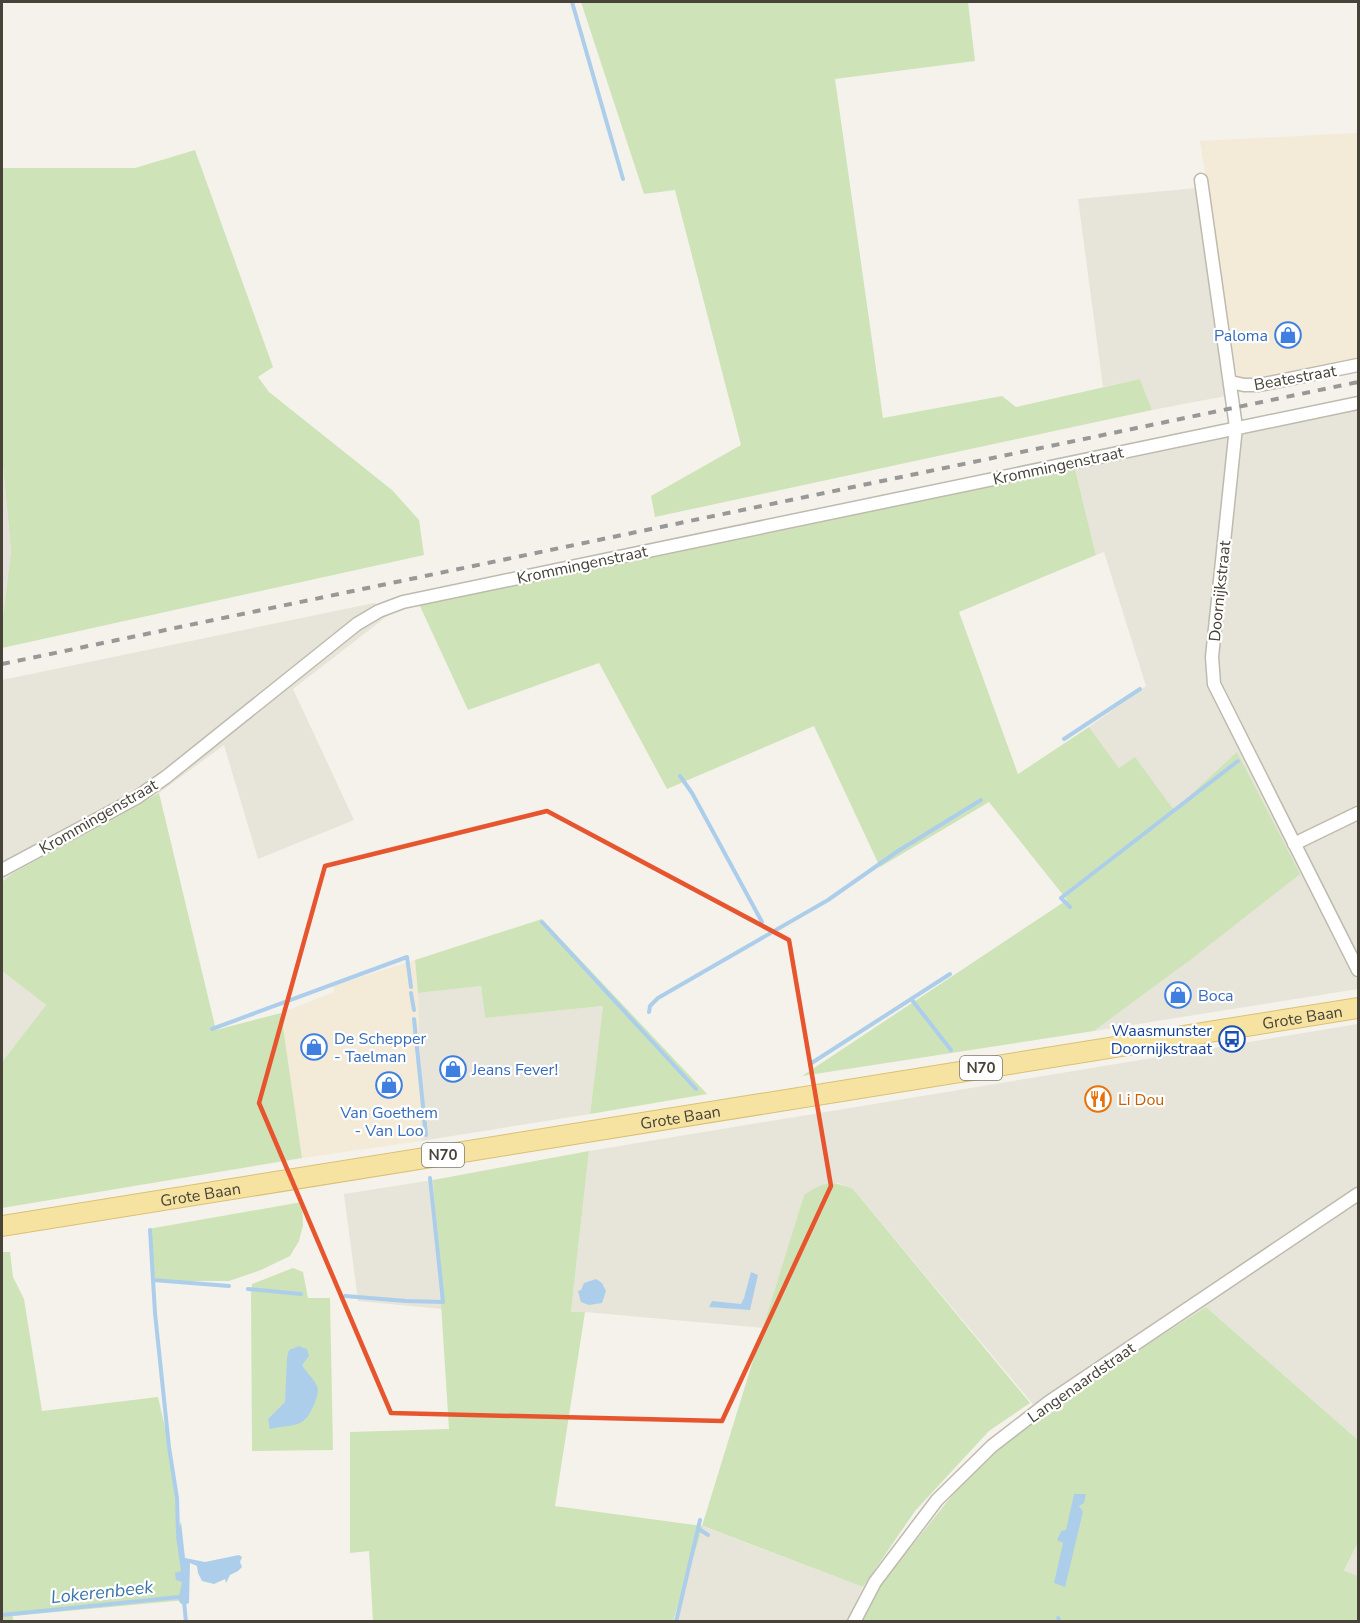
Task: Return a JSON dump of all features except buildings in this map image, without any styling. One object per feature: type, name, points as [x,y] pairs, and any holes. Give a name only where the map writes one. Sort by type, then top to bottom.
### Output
[{"type":"main road","name":"Grote Baan","points":[[2,1227],[1359,1008]]},
{"type":"street","name":"Doornijkstraat","points":[[1201,180],[1236,427],[1212,657],[1214,684],[1359,970]]},
{"type":"street","name":"Beatestraat","points":[[1231,382],[1259,385],[1359,365]]},
{"type":"street","name":"Krommingenstraat","points":[[2,870],[136,798],[166,777],[357,624],[379,610],[403,602],[1359,403]]},
{"type":"street","points":[[1294,844],[1359,813]]},
{"type":"street","name":"Langenaardstraat","points":[[855,1622],[875,1582],[937,1500],[992,1446],[1049,1402],[1359,1194]]},
{"type":"highlighted area","points":[[547,811],[789,940],[831,1186],[722,1421],[391,1413],[259,1103],[325,866]]},
{"type":"shaded area","points":[[1358,133],[1358,360],[1238,382],[1200,141]]},
{"type":"shaded area","points":[[1197,188],[1226,396],[1152,410],[1140,379],[1103,387],[1078,199]]},
{"type":"shaded area","points":[[1358,404],[1358,989],[1094,1031],[1189,961],[1237,753],[1174,810],[1135,758],[1119,768],[1089,727],[1146,686],[1104,552],[1096,555],[1074,465]]},
{"type":"shaded area","points":[[2,455],[11,551],[2,624]]},
{"type":"shaded area","points":[[374,603],[395,610],[293,689],[354,820],[258,859],[224,745],[159,793],[13,873],[2,882],[2,680]]},
{"type":"shaded area","points":[[415,960],[418,993],[421,1141],[302,1158],[281,1013],[334,992],[333,986]]},
{"type":"shaded area","points":[[2,971],[46,1005],[2,1062]]},
{"type":"shaded area","points":[[481,986],[485,1018],[603,1006],[590,1114],[421,1141],[418,993]]},
{"type":"shaded area","points":[[1358,1024],[1358,1440],[1206,1307],[1107,1370],[1042,1415],[853,1189],[838,1183],[804,1195],[764,1328],[571,1312],[589,1151]]},
{"type":"shaded area","points":[[433,1180],[442,1309],[358,1301],[344,1194]]},
{"type":"shaded area","points":[[702,1526],[863,1587],[847,1621],[673,1622]]},
{"type":"shaded area","points":[[1358,1542],[1358,1576],[1344,1572]]},
{"type":"green space","points":[[581,2],[968,2],[975,61],[835,79],[883,418],[1002,396],[1016,407],[1140,379],[1152,410],[655,517],[651,496],[741,445],[675,190],[644,194]]},
{"type":"green space","points":[[195,150],[273,367],[258,377],[269,392],[392,490],[419,520],[424,555],[2,648],[2,624],[11,551],[2,455],[2,168],[135,168]]},
{"type":"green space","points":[[1074,465],[1096,555],[959,612],[1018,774],[1089,727],[1119,768],[1135,757],[1174,810],[1237,752],[1300,874],[1189,961],[1094,1031],[802,1076],[1067,900],[989,802],[880,867],[814,726],[667,789],[599,663],[468,710],[419,604]]},
{"type":"green space","points":[[159,793],[216,1030],[281,1013],[302,1158],[2,1208],[2,1062],[46,1005],[2,971],[2,882],[13,873]]},
{"type":"green space","points":[[542,919],[707,1094],[590,1114],[603,1006],[485,1018],[481,986],[418,993],[415,960]]},
{"type":"green space","points":[[589,1151],[571,1312],[585,1312],[555,1506],[702,1526],[804,1195],[822,1185],[839,1184],[853,1189],[1030,1403],[989,1431],[915,1511],[863,1587],[703,1526],[673,1621],[373,1621],[369,1551],[350,1553],[350,1432],[449,1429],[433,1180]]},
{"type":"green space","points":[[302,1202],[303,1225],[299,1241],[290,1256],[261,1270],[229,1281],[154,1281],[148,1229]]},
{"type":"green space","points":[[2,1252],[10,1252],[13,1277],[24,1299],[42,1411],[158,1397],[171,1453],[186,1600],[13,1616],[13,1621],[2,1622]]},
{"type":"green space","points":[[293,1268],[303,1272],[308,1298],[330,1298],[333,1450],[252,1451],[252,1284]]},
{"type":"green space","points":[[1206,1307],[1358,1440],[1358,1542],[1344,1571],[1358,1576],[1358,1621],[861,1622],[878,1588],[954,1493],[995,1451],[1107,1370]]},
{"type":"water","points":[[751,1272],[758,1275],[750,1310],[709,1307],[712,1301],[741,1304]]},
{"type":"water","points":[[596,1279],[602,1283],[606,1291],[602,1303],[589,1305],[581,1302],[578,1291],[584,1283]]},
{"type":"water","points":[[299,1346],[307,1349],[309,1356],[302,1365],[317,1386],[318,1393],[315,1402],[307,1417],[298,1424],[270,1429],[268,1419],[285,1402],[289,1350]]},
{"type":"water","points":[[1074,1494],[1086,1494],[1084,1503],[1079,1506],[1083,1512],[1065,1587],[1054,1583],[1063,1543],[1057,1540],[1061,1531],[1066,1530]]},
{"type":"water","points":[[181,1522],[185,1558],[205,1562],[239,1555],[242,1557],[240,1562],[242,1567],[230,1575],[226,1583],[225,1579],[214,1584],[202,1581],[197,1566],[190,1563],[189,1603],[184,1605],[179,1597],[182,1582],[176,1580],[175,1573],[181,1571],[176,1537]]},
{"type":"waterway","points":[[572,2],[623,179]]},
{"type":"waterway","points":[[1064,739],[1140,689]]},
{"type":"waterway","points":[[1070,907],[1061,898],[1238,761]]},
{"type":"waterway","points":[[680,776],[692,793],[762,922]]},
{"type":"waterway","points":[[649,1012],[650,1006],[658,998],[828,900],[898,851],[981,800]]},
{"type":"waterway","points":[[542,922],[696,1089]]},
{"type":"waterway","points":[[212,1029],[407,957],[411,987]]},
{"type":"waterway","points":[[810,1064],[950,974]]},
{"type":"waterway","points":[[411,993],[414,1010]]},
{"type":"waterway","points":[[912,1000],[951,1050]]},
{"type":"waterway","points":[[414,1019],[426,1135]]},
{"type":"waterway","points":[[345,1296],[443,1302],[430,1178]]},
{"type":"waterway","points":[[150,1230],[155,1313],[169,1447],[177,1498],[178,1534]]},
{"type":"waterway","points":[[153,1280],[229,1286]]},
{"type":"waterway","points":[[248,1289],[301,1294]]},
{"type":"waterway","points":[[676,1622],[700,1520]]},
{"type":"waterway","points":[[699,1529],[708,1535]]},
{"type":"waterway","name":"Lokerenbeek","points":[[2,1615],[179,1597],[182,1602]]},
{"type":"waterway","name":"Lokerenbeek","points":[[184,1601],[186,1622]]},
{"type":"waterway","points":[[1058,1618],[1060,1622]]},
{"type":"railway","points":[[2,664],[1358,382]]},
{"type":"place","name":"Paloma","points":[[1288,335]]},
{"type":"place","name":"Boca","points":[[1178,995]]},
{"type":"place","name":"Waasmunster Doornijkstraat","points":[[1232,1039]]},
{"type":"place","name":"De Schepper - Taelman","points":[[314,1047]]},
{"type":"place","name":"Jeans Fever!","points":[[453,1069]]},
{"type":"place","name":"Van Goethem - Van Loo","points":[[389,1085]]},
{"type":"place","name":"Li Dou","points":[[1098,1099]]}]
